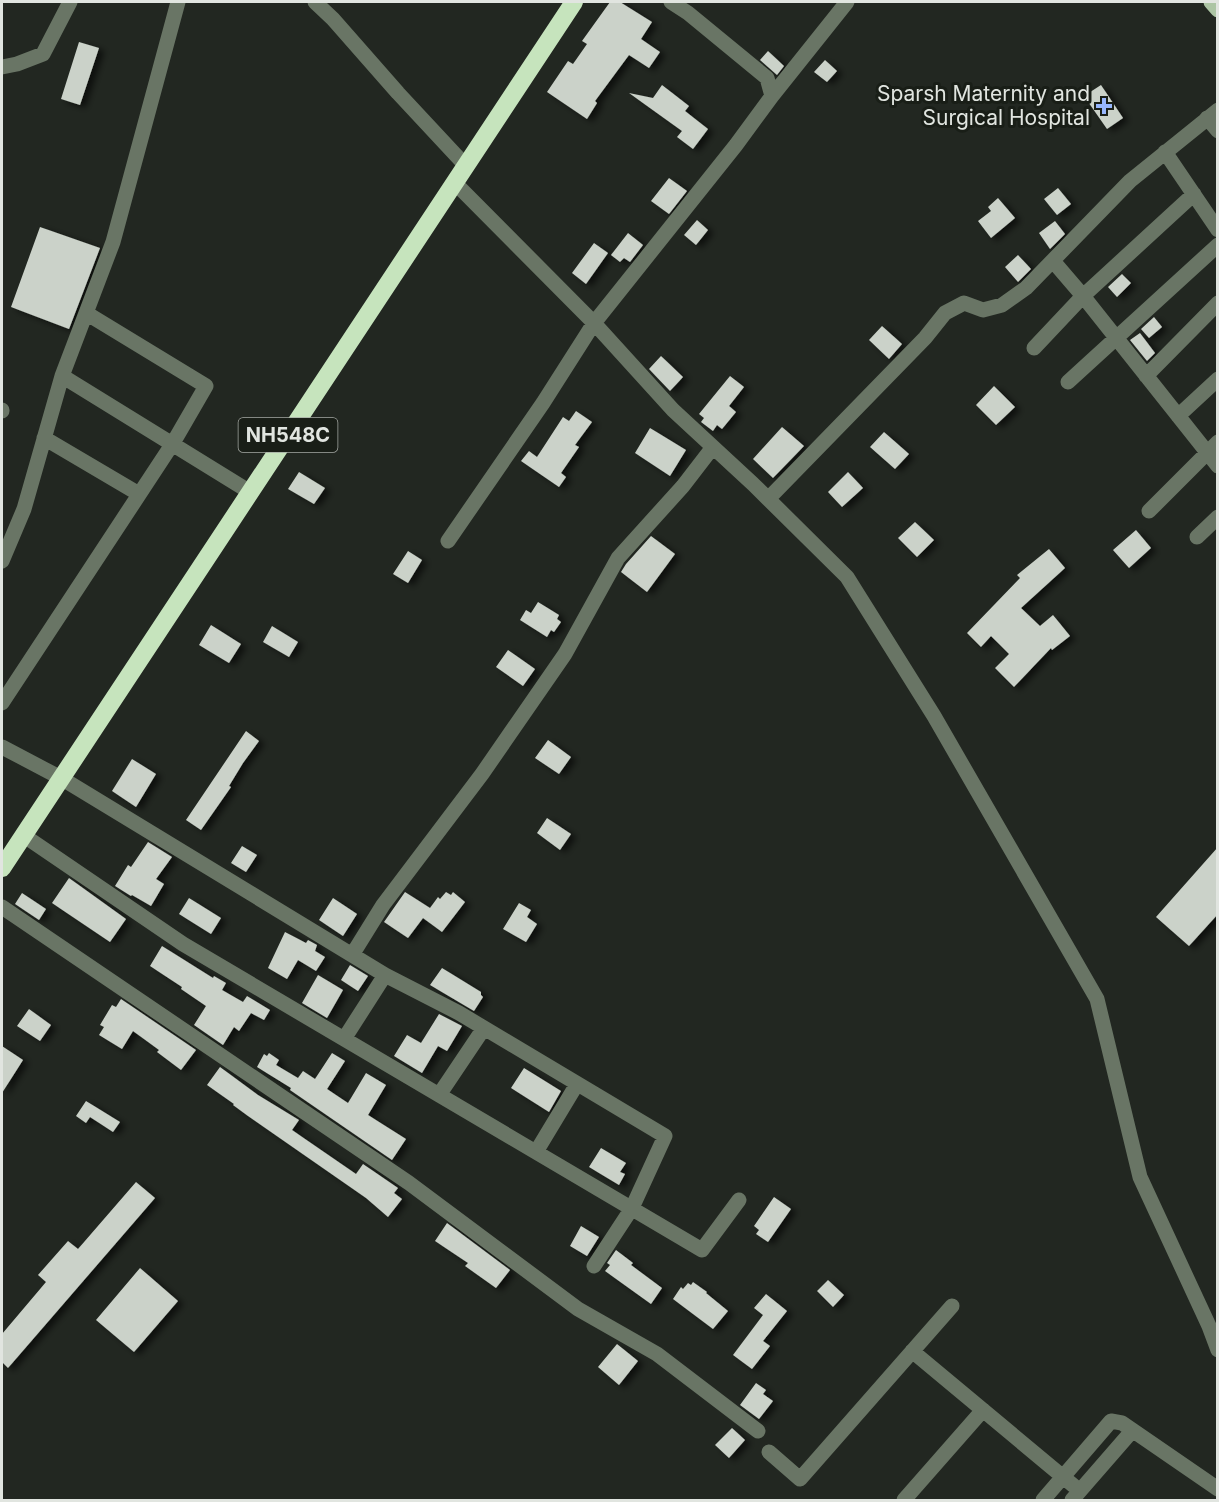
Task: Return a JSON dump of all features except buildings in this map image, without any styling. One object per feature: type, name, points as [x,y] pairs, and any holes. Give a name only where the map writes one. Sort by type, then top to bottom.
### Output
[{"type":"highway","name":"NH548C","points":[[2,868],[574,2]]},
{"type":"main road","points":[[1211,2],[1218,10]]},
{"type":"street","points":[[2,67],[43,54],[70,2]]},
{"type":"street","points":[[2,561],[24,509],[62,376],[112,242],[178,2]]},
{"type":"street","points":[[315,2],[333,19],[465,166]]},
{"type":"street","points":[[671,2],[688,13],[767,78],[772,96]]},
{"type":"street","points":[[448,541],[543,403],[594,323],[847,2]]},
{"type":"street","points":[[768,499],[925,338],[945,313],[964,303],[983,310],[1002,305],[1026,288],[1130,181],[1212,114],[1218,131]]},
{"type":"street","points":[[1165,152],[1218,230]]},
{"type":"street","points":[[454,182],[594,323],[673,410],[847,577],[934,716],[1097,999],[1140,1177],[1218,1350]]},
{"type":"street","points":[[1034,348],[1083,296],[1194,194]]},
{"type":"street","points":[[1068,382],[1218,245]]},
{"type":"street","points":[[1053,261],[1178,416],[1213,447],[1218,466]]},
{"type":"street","points":[[1146,376],[1218,303]]},
{"type":"street","points":[[2,703],[173,443],[206,386],[86,313]]},
{"type":"street","points":[[62,376],[250,492]]},
{"type":"street","points":[[1178,416],[1218,379]]},
{"type":"street","points":[[44,438],[139,494]]},
{"type":"street","points":[[352,955],[383,905],[482,774],[565,654],[618,558],[683,486],[713,447]]},
{"type":"street","points":[[1149,511],[1213,447]]},
{"type":"street","points":[[1197,537],[1218,517]]},
{"type":"street","points":[[2,747],[61,778],[385,975],[459,1013],[665,1136],[632,1208],[594,1266]]},
{"type":"street","points":[[23,835],[183,944],[702,1250],[739,1200]]},
{"type":"street","points":[[2,907],[409,1182],[578,1309],[657,1354],[758,1431]]},
{"type":"street","points":[[344,1039],[385,975]]},
{"type":"street","points":[[439,1095],[483,1028]]},
{"type":"street","points":[[536,1152],[577,1084]]},
{"type":"street","points":[[769,1452],[801,1479],[952,1306]]},
{"type":"street","points":[[912,1352],[1064,1477],[1076,1496],[1132,1431]]},
{"type":"street","points":[[904,1500],[983,1410]]},
{"type":"street","points":[[1043,1500],[1111,1421],[1122,1423],[1218,1490]]},
{"type":"place","name":"Sparsh Maternity and Surgical Hospital","points":[[1104,106]]}]
